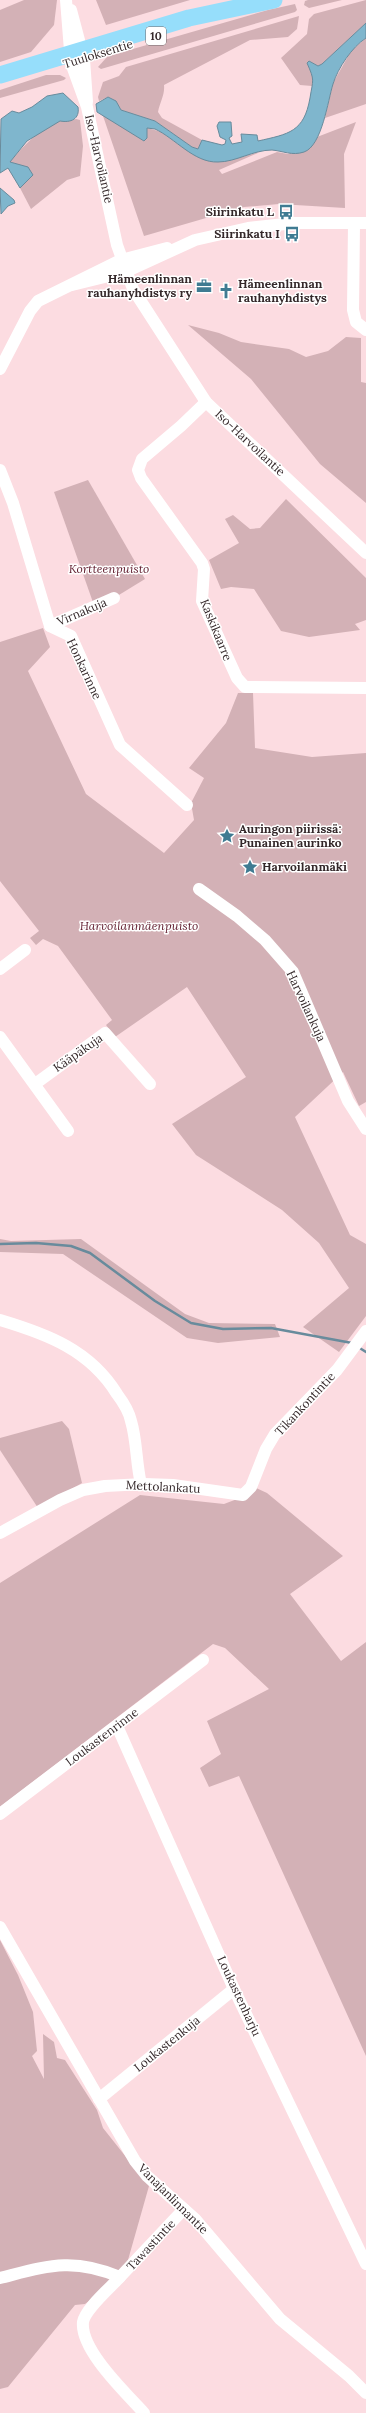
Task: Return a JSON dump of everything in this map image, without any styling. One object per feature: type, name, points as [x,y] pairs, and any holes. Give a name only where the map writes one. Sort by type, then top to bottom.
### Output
[{"type":"highway","name":"Tuuloksentie","points":[[0,84],[77,57],[242,7],[274,0]]},
{"type":"highway","name":"Tuuloksentie","points":[[0,75],[77,57]]},
{"type":"street","points":[[66,0],[77,57]]},
{"type":"street","points":[[69,0],[77,57]]},
{"type":"street","name":"Iso-Harvoilantie","points":[[77,57],[110,211],[128,264],[151,318],[206,402],[366,553]]},
{"type":"street","points":[[0,369],[30,311],[47,296],[72,285],[185,245],[195,240],[248,228],[294,223],[366,223]]},
{"type":"street","points":[[354,224],[353,310],[356,322],[366,330]]},
{"type":"street","name":"Kaskikaarre","points":[[206,402],[186,422],[142,458],[138,470],[141,478],[202,563],[204,569],[202,601],[237,678],[245,687],[366,688]]},
{"type":"street","points":[[0,470],[13,503],[50,626]]},
{"type":"street","name":"Virnakuja","points":[[50,626],[114,598]]},
{"type":"street","name":"Honkarinne","points":[[50,626],[71,636],[120,745],[187,805]]},
{"type":"street","name":"Harvoilankuja","points":[[199,890],[238,916],[265,940],[293,972],[348,1101],[366,1129]]},
{"type":"street","points":[[0,969],[25,950]]},
{"type":"street","name":"Kääpäkuja","points":[[35,1084],[105,1033],[150,1084]]},
{"type":"street","points":[[0,1037],[68,1130]]},
{"type":"street","points":[[0,1320],[54,1338],[73,1348],[101,1371],[124,1404],[131,1420],[141,1484]]},
{"type":"street","name":"Tikankontintie","points":[[242,1495],[251,1487],[266,1449],[275,1434],[337,1370],[366,1330]]},
{"type":"street","name":"Mettolankatu","points":[[0,1533],[83,1490],[105,1486],[141,1484],[187,1487],[242,1495]]},
{"type":"street","name":"Loukastenrinne","points":[[0,1814],[118,1726],[203,1660]]},
{"type":"street","name":"Loukastenharju","points":[[118,1726],[234,1989],[366,2264]]},
{"type":"street","name":"Vanajanlinnantie","points":[[0,1927],[135,2161],[147,2176],[195,2219],[280,2319],[350,2376],[366,2393]]},
{"type":"street","name":"Loukastenkuja","points":[[99,2099],[234,1989]]},
{"type":"street","name":"Tawastintie","points":[[0,2278],[56,2265],[79,2264],[100,2268],[120,2277],[184,2209]]},
{"type":"street","points":[[120,2277],[89,2310],[83,2322],[85,2334],[90,2348],[103,2366],[144,2413]]},
{"type":"green space","points":[[24,0],[57,0],[54,25],[31,52],[0,62],[0,10]]},
{"type":"green space","points":[[96,0],[190,0],[106,25]]},
{"type":"green space","points":[[342,0],[309,8],[304,5],[305,1]]},
{"type":"green space","points":[[366,0],[366,23],[322,64],[318,66],[309,61],[314,79],[312,86],[300,85],[281,58],[307,34],[309,19],[314,14]]},
{"type":"green space","points":[[295,4],[297,10],[295,12],[101,69],[98,67],[107,57],[119,53],[268,10]]},
{"type":"green space","points":[[299,16],[297,29],[288,37],[250,40],[164,85],[158,112],[162,118],[202,140],[198,149],[192,147],[155,121],[121,110],[114,100],[108,97],[99,101],[98,97],[103,82],[119,76],[126,67]]},
{"type":"green space","points":[[366,38],[366,104],[325,118],[333,83],[351,51]]},
{"type":"green space","points":[[46,75],[60,75],[66,78],[64,80],[0,98],[0,90]]},
{"type":"green space","points":[[102,113],[144,141],[147,137],[147,128],[162,132],[185,148],[226,161],[260,152],[219,170],[222,174],[277,152],[288,154],[314,143],[317,137],[356,122],[344,154],[345,208],[279,204],[244,207],[144,236]]},
{"type":"green space","points":[[76,119],[80,120],[83,146],[80,176],[67,180],[31,209],[20,188],[33,175],[10,162],[33,138],[47,127],[61,121]]},
{"type":"green space","points":[[188,325],[219,333],[241,342],[289,349],[306,357],[328,351],[346,337],[361,338],[361,382],[366,383],[366,503],[320,464],[251,379]]},
{"type":"green space","name":"Kortteenpuisto","points":[[88,480],[145,579],[95,608],[54,492]]},
{"type":"green space","points":[[286,499],[366,578],[366,620],[355,624],[360,630],[309,637],[281,631],[254,589],[231,587],[221,589],[209,560],[239,543],[225,519],[233,515],[250,529],[260,528]]},
{"type":"green space","name":"Harvoilanmäenpuisto","points":[[43,628],[50,647],[28,671],[86,794],[164,853],[194,820],[191,803],[204,778],[189,768],[226,723],[238,693],[253,693],[255,748],[312,757],[366,753],[366,1102],[359,1106],[343,1072],[295,1117],[350,1235],[366,1244],[366,1316],[339,1352],[303,1327],[349,1288],[319,1243],[282,1210],[196,1155],[172,1124],[246,1077],[187,987],[115,1037],[106,1025],[112,1020],[58,946],[43,939],[36,945],[30,938],[39,931],[0,881],[0,642]]},
{"type":"green space","points":[[0,1239],[11,1241],[81,1239],[185,1314],[209,1323],[275,1324],[280,1337],[218,1343],[187,1338],[63,1254],[0,1252]]},
{"type":"green space","points":[[62,1421],[69,1429],[82,1483],[38,1508],[0,1450],[0,1438]]},
{"type":"green space","points":[[254,1487],[267,1493],[343,1556],[290,1594],[341,1661],[366,1642],[366,2056],[239,1776],[209,1787],[200,1768],[221,1754],[207,1721],[269,1689],[225,1648],[213,1644],[0,1807],[0,1583],[140,1495],[224,1504],[245,1496]]},
{"type":"green space","points":[[0,1940],[18,1975],[33,2012],[37,2051],[32,2056],[44,2079],[43,2034],[54,2042],[57,2058],[65,2060],[97,2110],[103,2128],[149,2186],[128,2260],[120,2277],[85,2304],[75,2305],[8,2387],[0,2389]]},
{"type":"water","points":[[366,23],[366,38],[351,52],[338,71],[320,132],[310,148],[304,152],[292,153],[272,150],[258,152],[231,160],[218,162],[209,161],[201,159],[155,129],[147,128],[147,138],[144,141],[97,112],[96,104],[108,97],[116,101],[121,110],[155,121],[192,147],[198,149],[202,140],[222,145],[225,144],[226,140],[220,137],[217,126],[219,122],[231,122],[232,136],[229,138],[232,144],[242,142],[241,134],[257,135],[258,141],[278,136],[293,130],[304,118],[310,98],[313,80],[307,63],[309,61],[318,66],[322,64]]},
{"type":"water","points":[[63,93],[78,107],[78,115],[71,121],[60,121],[27,141],[10,162],[28,167],[33,175],[20,188],[8,168],[0,173],[1,119],[12,111],[19,113],[32,107],[47,96]]},
{"type":"water","points":[[0,188],[14,200],[15,203],[8,206],[1,214]]},
{"type":"waterway","points":[[0,1244],[36,1243],[71,1246],[90,1253],[155,1301],[191,1323],[223,1329],[271,1328],[352,1343]]},
{"type":"waterway","points":[[358,1347],[366,1352]]},
{"type":"place","name":"Siirinkatu L","points":[[286,212]]},
{"type":"place","name":"Siirinkatu I","points":[[292,234]]},
{"type":"place","name":"Hämeenlinnan rauhanyhdistys ry","points":[[204,286]]},
{"type":"place","name":"Hämeenlinnan rauhanyhdistys","points":[[226,291]]},
{"type":"place","name":"Auringon piirissä: Punainen aurinko","points":[[227,836]]},
{"type":"place","name":"Harvoilanmäki","points":[[250,867]]}]
